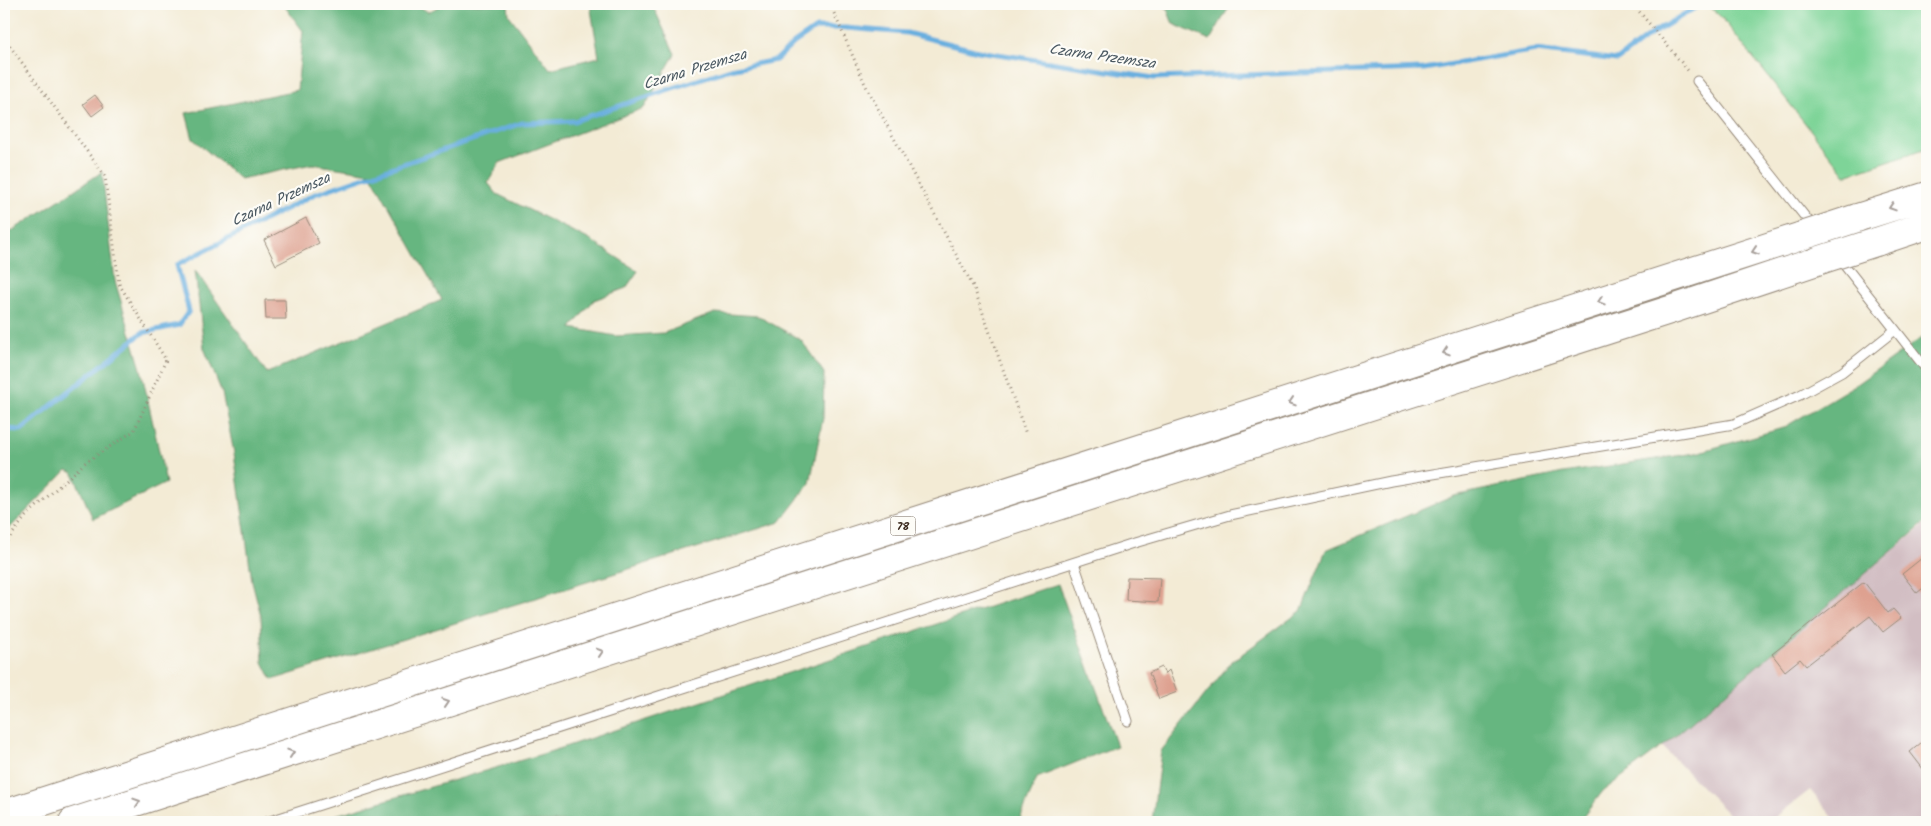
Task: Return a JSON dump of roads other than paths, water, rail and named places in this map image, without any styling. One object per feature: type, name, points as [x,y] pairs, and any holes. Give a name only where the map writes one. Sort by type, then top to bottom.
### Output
[{"type":"main road","name":"78","points":[[74,822],[1676,308],[1818,245],[1857,218],[1927,196]]},
{"type":"main road","name":"78","points":[[4,814],[1818,245],[1876,242],[1927,225]]},
{"type":"lane","points":[[1697,82],[1818,245],[1895,330],[1927,370]]},
{"type":"lane","points":[[267,822],[1074,563],[1230,515],[1391,481],[1734,424],[1800,395],[1842,372],[1895,330]]},
{"type":"lane","points":[[1074,563],[1128,721]]},
{"type":"waterway","name":"Czarna Przemsza","points":[[4,429],[21,430],[142,333],[179,325],[189,311],[177,265],[315,194],[522,123],[574,121],[730,69],[776,60],[794,43],[816,28],[846,28],[907,33],[978,51],[1154,78],[1424,69],[1536,50],[1617,60],[1650,35],[1701,4]]}]
